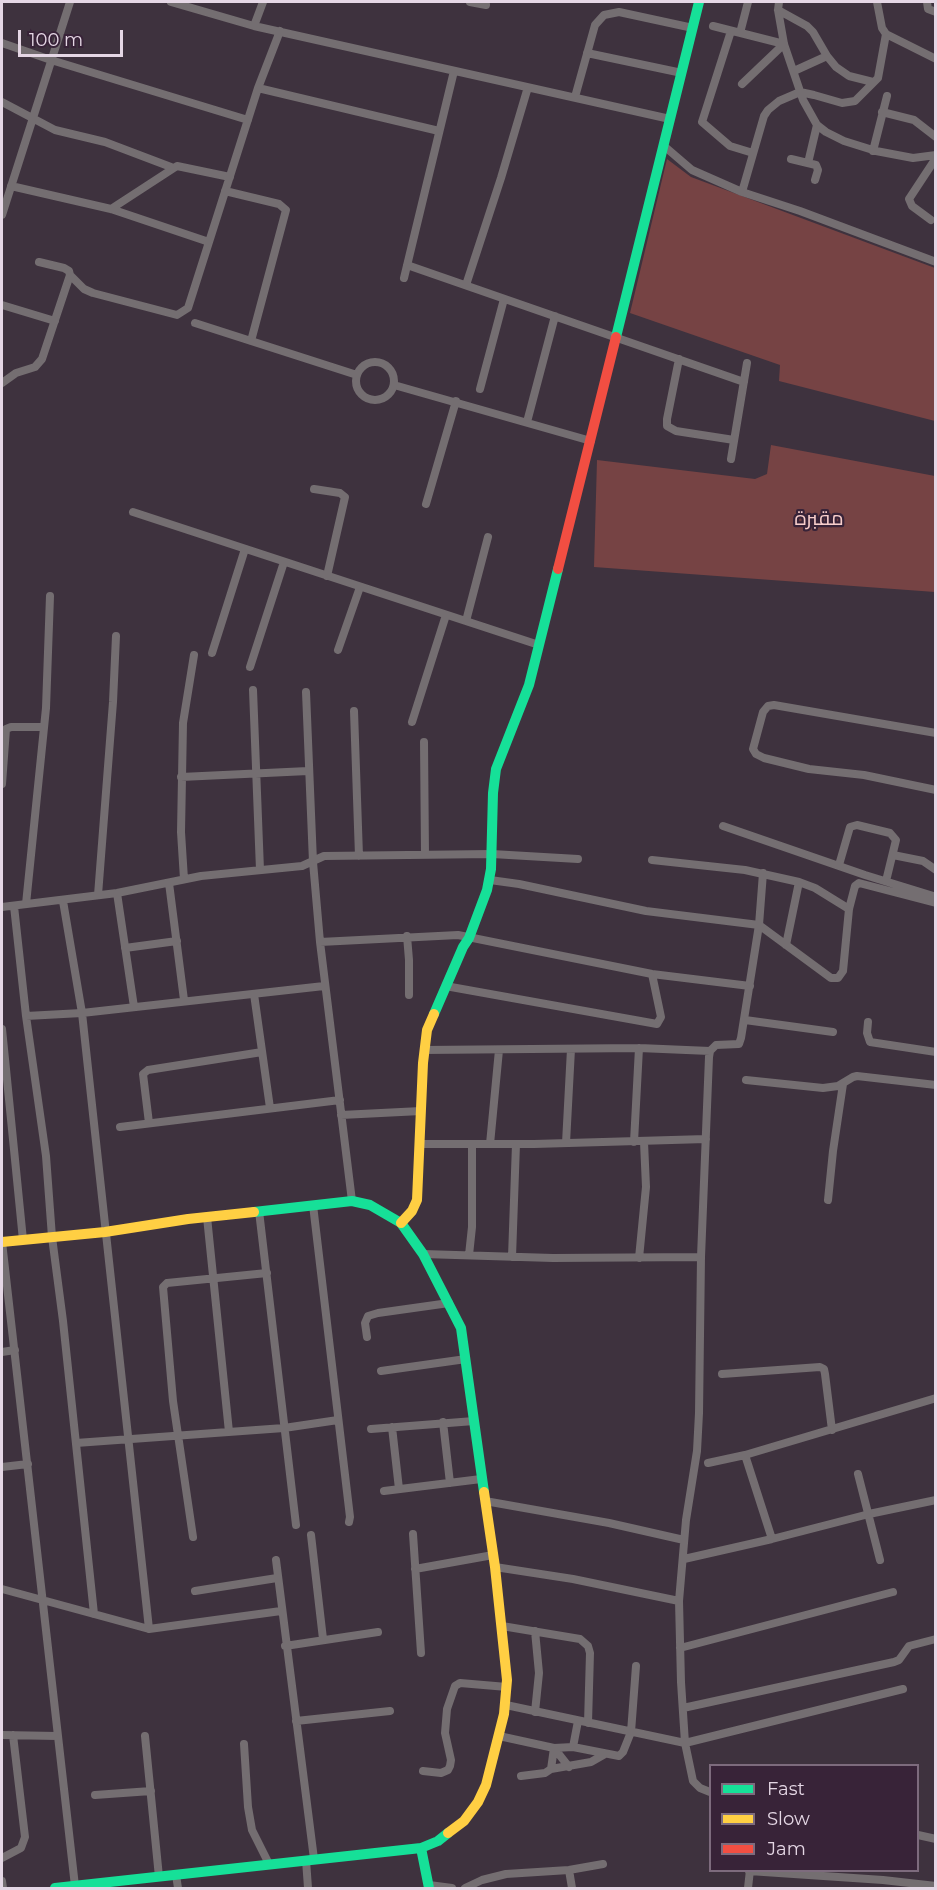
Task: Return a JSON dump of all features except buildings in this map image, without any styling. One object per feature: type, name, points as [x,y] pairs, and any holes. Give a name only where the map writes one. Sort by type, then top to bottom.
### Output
[{"type":"street","points":[[2,215],[70,2]]},
{"type":"street","points":[[171,2],[254,26],[670,119]]},
{"type":"street","points":[[254,26],[263,2]]},
{"type":"street","points":[[470,2],[486,5]]},
{"type":"street","points":[[401,1223],[412,1211],[417,1200],[427,1029],[469,938],[490,880],[496,769],[526,695],[699,2]]},
{"type":"street","points":[[748,2],[702,122],[733,147],[753,153]]},
{"type":"street","points":[[779,2],[778,10],[784,44],[800,92],[817,125],[844,141],[873,150],[913,158],[936,157]]},
{"type":"street","points":[[877,2],[882,28],[886,34],[936,58]]},
{"type":"street","points":[[927,2],[928,9],[936,12]]},
{"type":"street","points":[[778,10],[807,26],[836,67],[849,76],[873,82]]},
{"type":"street","points":[[575,97],[595,25],[599,19],[610,13],[619,12],[693,28]]},
{"type":"street","points":[[713,26],[784,44]]},
{"type":"street","points":[[39,262],[69,270],[70,275],[84,289],[177,315],[188,308],[258,88],[280,31]]},
{"type":"street","points":[[742,192],[764,116],[768,110],[779,101],[800,92],[848,104],[860,97],[878,78],[886,34]]},
{"type":"street","points":[[2,43],[248,120]]},
{"type":"street","points":[[742,84],[784,44]]},
{"type":"street","points":[[587,53],[682,72]]},
{"type":"street","points":[[794,71],[827,56]]},
{"type":"street","points":[[404,278],[454,71]]},
{"type":"street","points":[[466,285],[528,87]]},
{"type":"street","points":[[258,88],[439,131]]},
{"type":"street","points":[[873,150],[887,96]]},
{"type":"street","points":[[2,102],[55,129],[105,142],[171,167],[182,166],[230,177]]},
{"type":"street","points":[[882,112],[914,120],[936,138]]},
{"type":"street","points":[[808,163],[817,125]]},
{"type":"street","points":[[664,146],[692,170],[742,192],[800,211],[936,262]]},
{"type":"street","points":[[931,220],[912,206],[909,199],[936,157]]},
{"type":"street","points":[[791,159],[817,167],[815,180]]},
{"type":"street","points":[[111,209],[171,167]]},
{"type":"street","points":[[11,186],[111,209],[209,242]]},
{"type":"street","points":[[225,191],[279,204],[286,210],[251,341]]},
{"type":"street","points":[[407,265],[744,382]]},
{"type":"street","points":[[2,383],[16,373],[39,363],[70,275]]},
{"type":"street","points":[[480,389],[504,299]]},
{"type":"street","points":[[2,305],[55,321]]},
{"type":"street","points":[[528,423],[555,316]]},
{"type":"street","points":[[195,323],[357,375]]},
{"type":"street","points":[[680,359],[667,419],[668,426],[673,431],[735,440]]},
{"type":"street","points":[[369,363],[380,363],[390,369],[394,385],[388,395],[371,399],[365,396],[358,387],[357,375],[369,363]]},
{"type":"street","points":[[731,459],[747,363]]},
{"type":"street","points":[[394,385],[591,441]]},
{"type":"street","points":[[426,504],[456,401]]},
{"type":"street","points":[[314,489],[340,493],[345,497],[327,576]]},
{"type":"street","points":[[133,512],[539,645]]},
{"type":"street","points":[[466,621],[488,537]]},
{"type":"street","points":[[212,653],[244,549]]},
{"type":"street","points":[[250,667],[284,562]]},
{"type":"street","points":[[338,650],[360,586]]},
{"type":"street","points":[[26,904],[44,727],[50,596]]},
{"type":"street","points":[[412,722],[446,615]]},
{"type":"street","points":[[98,895],[116,636]]},
{"type":"street","points":[[184,879],[181,832],[183,723],[194,655]]},
{"type":"street","points":[[253,690],[260,870]]},
{"type":"street","points":[[306,692],[313,862],[320,942],[351,1201]]},
{"type":"street","points":[[936,733],[768,706],[763,712],[753,748],[756,754],[764,758],[809,769],[864,775],[936,790]]},
{"type":"street","points":[[354,711],[359,856]]},
{"type":"street","points":[[2,784],[6,729],[44,727]]},
{"type":"street","points":[[424,742],[425,855]]},
{"type":"street","points":[[181,777],[308,771]]},
{"type":"street","points":[[839,866],[850,827],[857,825],[894,836],[896,840],[886,881]]},
{"type":"street","points":[[723,826],[936,897]]},
{"type":"street","points":[[2,907],[63,901],[170,884],[184,879],[302,866],[324,856],[492,854],[578,858]]},
{"type":"street","points":[[893,855],[923,861],[936,870]]},
{"type":"street","points":[[652,860],[763,873],[815,888],[849,909]]},
{"type":"street","points":[[709,1791],[700,1788],[693,1781],[685,1743],[679,1601],[684,1540],[698,1435],[701,1257],[710,1051],[716,1045],[739,1044],[759,925],[763,873]]},
{"type":"street","points":[[490,880],[646,911],[759,925],[831,978],[838,978],[843,972],[849,909],[855,886],[859,883],[936,903]]},
{"type":"street","points":[[786,945],[799,882]]},
{"type":"street","points":[[170,884],[184,1000]]},
{"type":"street","points":[[117,892],[134,1007]]},
{"type":"street","points":[[63,901],[82,1013],[149,1629]]},
{"type":"street","points":[[14,906],[26,1016],[46,1156],[52,1237],[94,1614]]},
{"type":"street","points":[[320,942],[453,935],[652,974],[750,986]]},
{"type":"street","points":[[407,936],[409,995]]},
{"type":"street","points":[[426,1038],[432,1032],[468,948],[469,938]]},
{"type":"street","points":[[125,948],[177,941]]},
{"type":"street","points":[[451,987],[657,1024],[661,1017],[652,974]]},
{"type":"street","points":[[26,1016],[82,1013],[324,986]]},
{"type":"street","points":[[254,994],[270,1108]]},
{"type":"street","points":[[744,1020],[833,1032]]},
{"type":"street","points":[[868,1022],[867,1033],[870,1042],[936,1052]]},
{"type":"street","points":[[2,1029],[4,1068],[23,1240]]},
{"type":"street","points":[[566,1143],[571,1048]]},
{"type":"street","points":[[424,1050],[639,1048],[710,1051]]},
{"type":"street","points":[[634,1142],[639,1048]]},
{"type":"street","points":[[490,1144],[499,1050]]},
{"type":"street","points":[[148,1123],[143,1074],[148,1070],[262,1053]]},
{"type":"street","points":[[746,1080],[823,1088],[843,1084],[857,1076],[936,1085]]},
{"type":"street","points":[[828,1200],[843,1084]]},
{"type":"street","points":[[120,1127],[340,1100]]},
{"type":"street","points":[[342,1115],[421,1111]]},
{"type":"street","points":[[420,1144],[706,1140]]},
{"type":"street","points":[[639,1258],[646,1187],[644,1142]]},
{"type":"street","points":[[469,1255],[472,1227],[472,1144]]},
{"type":"street","points":[[512,1257],[516,1144]]},
{"type":"street","points":[[55,1888],[101,1886],[310,1859],[421,1848],[450,1834],[471,1813],[486,1785],[506,1705],[507,1687],[495,1568],[461,1328],[423,1254],[401,1223],[370,1205],[351,1201],[207,1217],[105,1232],[2,1242],[75,1886]]},
{"type":"street","points":[[313,1205],[350,1522]]},
{"type":"street","points":[[260,1211],[296,1525]]},
{"type":"street","points":[[207,1217],[229,1432]]},
{"type":"street","points":[[423,1254],[512,1257],[701,1257]]},
{"type":"street","points":[[193,1537],[178,1437],[163,1287],[167,1283],[267,1273]]},
{"type":"street","points":[[367,1337],[365,1323],[368,1316],[378,1312],[450,1303]]},
{"type":"street","points":[[2,1352],[15,1350]]},
{"type":"street","points":[[381,1371],[466,1359]]},
{"type":"street","points":[[722,1374],[820,1367],[824,1369],[832,1430]]},
{"type":"street","points":[[708,1463],[745,1455],[936,1398]]},
{"type":"street","points":[[76,1443],[284,1428],[338,1420]]},
{"type":"street","points":[[371,1429],[474,1421]]},
{"type":"street","points":[[443,1422],[450,1483]]},
{"type":"street","points":[[392,1427],[399,1489]]},
{"type":"street","points":[[745,1455],[772,1539]]},
{"type":"street","points":[[2,1467],[28,1464]]},
{"type":"street","points":[[858,1474],[880,1560]]},
{"type":"street","points":[[384,1491],[481,1479]]},
{"type":"street","points":[[684,1559],[936,1500]]},
{"type":"street","points":[[485,1501],[609,1523],[684,1540]]},
{"type":"street","points":[[413,1534],[421,1653]]},
{"type":"street","points":[[311,1535],[323,1639]]},
{"type":"street","points":[[415,1569],[493,1555]]},
{"type":"street","points":[[276,1560],[296,1721],[311,1888]]},
{"type":"street","points":[[495,1568],[573,1579],[679,1601]]},
{"type":"street","points":[[195,1591],[277,1578]]},
{"type":"street","points":[[2,1589],[149,1629],[281,1611]]},
{"type":"street","points":[[680,1648],[893,1592]]},
{"type":"street","points":[[502,1626],[580,1639],[588,1646],[590,1653],[588,1723]]},
{"type":"street","points":[[535,1631],[539,1673],[535,1712]]},
{"type":"street","points":[[285,1646],[378,1632]]},
{"type":"street","points":[[683,1708],[894,1662],[899,1660],[909,1646],[936,1639]]},
{"type":"street","points":[[499,1736],[554,1748],[573,1747],[619,1756],[631,1732],[636,1666]]},
{"type":"street","points":[[423,1771],[441,1773],[448,1770],[450,1766],[451,1760],[445,1733],[447,1709],[455,1686],[460,1683],[507,1687]]},
{"type":"street","points":[[506,1705],[685,1743],[903,1689]]},
{"type":"street","points":[[296,1721],[390,1711]]},
{"type":"street","points":[[573,1747],[578,1721]]},
{"type":"street","points":[[2,1734],[57,1736]]},
{"type":"street","points":[[2,1858],[21,1848],[25,1837],[13,1735]]},
{"type":"street","points":[[146,1736],[159,1877]]},
{"type":"street","points":[[244,1744],[248,1807],[252,1830],[269,1864]]},
{"type":"street","points":[[554,1748],[568,1767]]},
{"type":"street","points":[[551,1769],[554,1748]]},
{"type":"street","points":[[521,1776],[591,1762],[605,1754]]},
{"type":"street","points":[[95,1795],[151,1791]]},
{"type":"street","points":[[919,1835],[936,1839]]},
{"type":"street","points":[[421,1848],[429,1887],[452,1888]]},
{"type":"street","points":[[465,1888],[482,1880],[506,1874],[569,1870],[603,1864]]},
{"type":"street","points":[[569,1870],[572,1888]]},
{"type":"street","points":[[748,1888],[749,1872]]},
{"type":"street","points":[[764,1872],[887,1880],[936,1886]]},
{"type":"street","points":[[885,1872],[887,1880],[898,1888]]},
{"type":"street","points":[[176,1875],[178,1888]]},
{"type":"street","points":[[2,1881],[3,1888]]},
{"type":"green space","points":[[667,159],[691,177],[935,268],[935,421],[779,381],[780,365],[630,313]]},
{"type":"green space","name":"مقبرة","points":[[771,445],[935,476],[935,592],[594,567],[597,460],[755,479],[767,474]]},
{"type":"traffic: fast","points":[[616,337],[699,2]]},
{"type":"traffic: fast","points":[[434,1014],[469,938],[487,890],[491,869],[496,769],[529,685],[558,569]]},
{"type":"traffic: fast","points":[[254,1212],[352,1201],[370,1205],[401,1223],[423,1254],[461,1328],[484,1492]]},
{"type":"traffic: fast","points":[[55,1888],[421,1848],[438,1841],[448,1833]]},
{"type":"traffic: fast","points":[[421,1848],[429,1888]]},
{"type":"traffic: slow","points":[[401,1223],[412,1211],[417,1200],[423,1063],[427,1030],[434,1014]]},
{"type":"traffic: slow","points":[[2,1242],[105,1232],[188,1219],[254,1212]]},
{"type":"traffic: slow","points":[[448,1833],[464,1821],[478,1802],[486,1785],[504,1714],[507,1680],[495,1567],[484,1492]]},
{"type":"traffic: jam","points":[[558,569],[616,337]]}]
